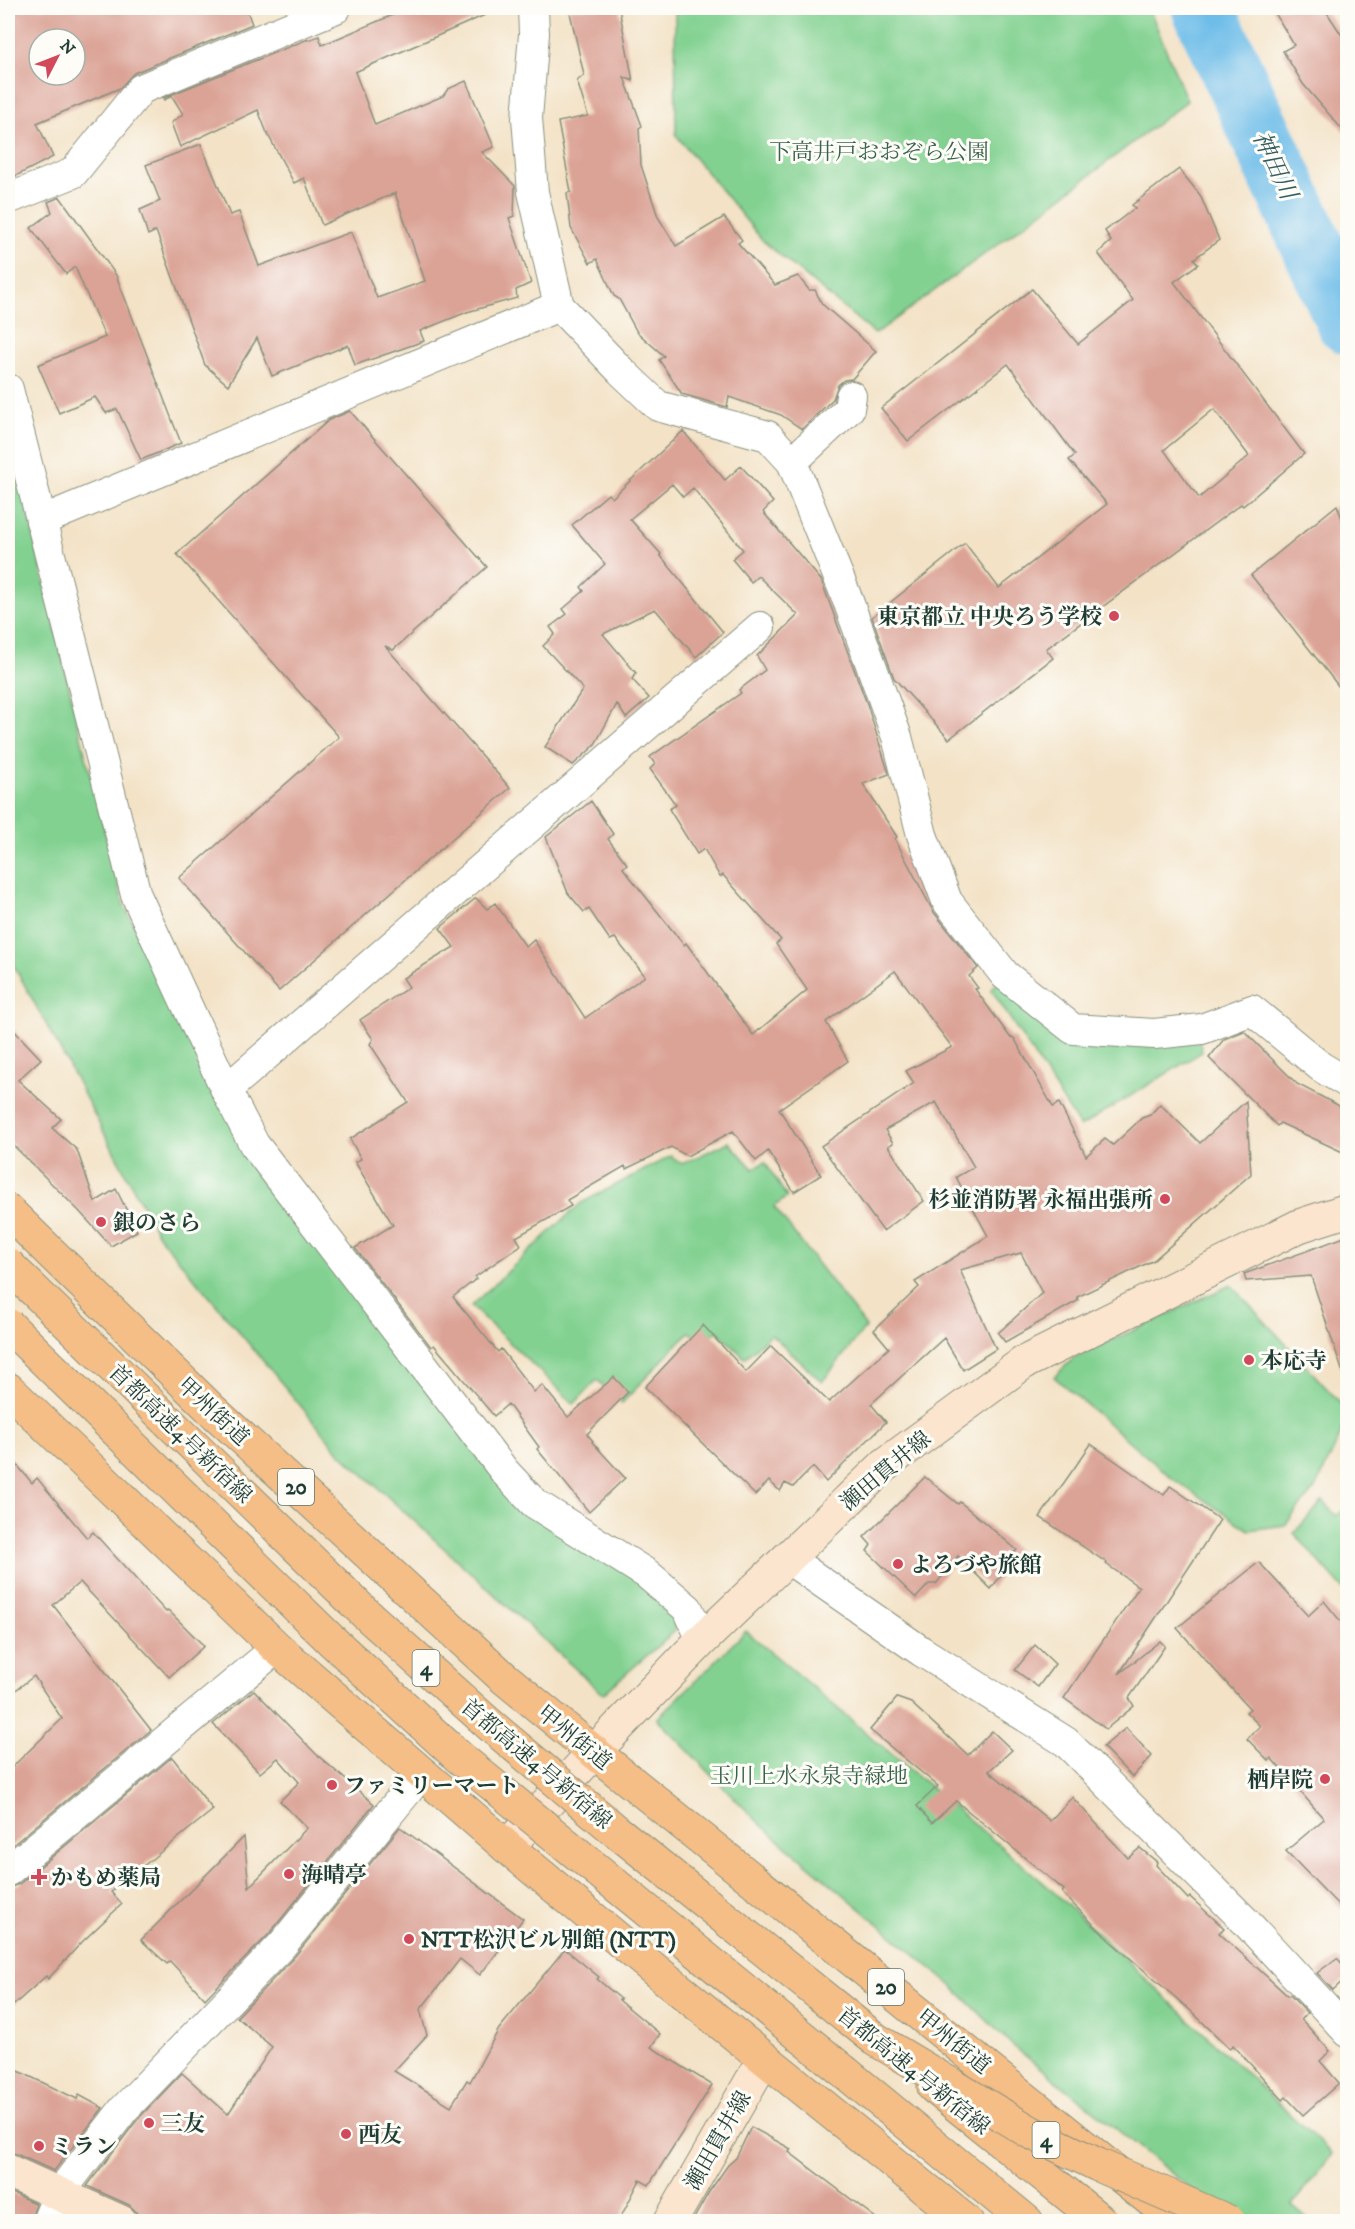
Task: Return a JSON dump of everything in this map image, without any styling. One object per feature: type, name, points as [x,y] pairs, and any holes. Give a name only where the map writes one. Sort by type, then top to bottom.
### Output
[{"type":"highway","name":"甲州街道","points":[[8,1211],[213,1411],[503,1677],[1178,2222]]},
{"type":"highway","name":"首都高速4号新宿線","points":[[8,1264],[365,1613],[489,1724],[615,1830],[1102,2222]]},
{"type":"highway","name":"首都高速4号新宿線","points":[[8,1324],[331,1640],[460,1758],[1027,2222]]},
{"type":"highway","points":[[8,1389],[277,1648],[507,1847],[764,2059],[948,2216]]},
{"type":"highway","name":"4","points":[[874,2039],[1029,2132],[1228,2222]]},
{"type":"main road","name":"瀬田貫井線","points":[[507,1847],[594,1752],[692,1651],[887,1463],[1023,1363],[1299,1226],[1347,1210]]},
{"type":"main road","name":"瀬田貫井線","points":[[670,2222],[764,2059]]},
{"type":"main road","points":[[8,2171],[53,2208],[121,2222]]},
{"type":"street","points":[[8,199],[73,173],[141,89],[336,8]]},
{"type":"street","points":[[533,8],[534,34],[527,118],[533,192],[559,306],[658,406],[768,435],[792,462],[847,598],[897,737],[922,835],[947,901],[1005,975],[1073,1029],[1154,1034],[1202,1029],[1252,1010],[1321,1067],[1347,1083]]},
{"type":"street","points":[[41,521],[559,306]]},
{"type":"street","points":[[8,389],[136,895],[226,1090],[254,1144],[506,1472],[534,1503],[646,1574],[688,1609],[692,1651]]},
{"type":"street","points":[[792,462],[849,409],[852,396]]},
{"type":"street","points":[[226,1090],[760,627]]},
{"type":"street","points":[[787,1558],[921,1651],[1066,1742],[1245,1921],[1347,2032]]},
{"type":"street","points":[[8,1871],[277,1648]]},
{"type":"street","points":[[53,2208],[124,2109],[282,1945],[422,1773]]},
{"type":"green space","name":"下高井戸おおぞら公園","points":[[675,8],[1149,8],[1187,101],[1042,212],[875,334],[763,241],[676,135]]},
{"type":"green space","points":[[8,427],[77,721],[123,903],[244,1149],[501,1482],[640,1582],[671,1610],[675,1631],[603,1694],[340,1453],[158,1235],[8,955]]},
{"type":"green space","points":[[1000,981],[1070,1036],[1199,1038],[1202,1052],[1080,1127],[991,989]]},
{"type":"green space","points":[[729,1142],[753,1169],[765,1162],[787,1197],[774,1207],[866,1327],[822,1382],[771,1334],[745,1358],[717,1331],[703,1343],[689,1332],[622,1403],[597,1380],[574,1404],[471,1306],[581,1203],[671,1156],[682,1164]]},
{"type":"green space","points":[[1231,1285],[1347,1410],[1347,1420],[1317,1486],[1285,1525],[1249,1530],[1173,1479],[1054,1377],[1074,1358]]},
{"type":"green space","points":[[1323,1501],[1336,1516],[1347,1507],[1347,1593],[1294,1533]]},
{"type":"green space","name":"玉川上水永泉寺緑地","points":[[746,1631],[1044,1883],[1332,2154],[1292,2205],[1311,2221],[1231,2221],[1013,2046],[951,1985],[761,1825],[657,1719]]},
{"type":"building","points":[[8,8],[246,8],[252,24],[134,73],[120,88],[37,123],[53,157],[8,180]]},
{"type":"building","points":[[409,8],[501,8],[355,72],[375,125],[443,96],[448,89],[466,81],[494,147],[482,152],[515,186],[514,216],[509,218],[531,283],[516,290],[517,298],[467,312],[420,331],[424,341],[355,365],[348,345],[272,376],[257,338],[228,385],[205,365],[156,231],[148,235],[140,210],[160,201],[146,165],[201,144],[230,215],[239,212],[259,266],[351,232],[377,298],[425,281],[395,193],[322,225],[304,178],[294,183],[267,133],[258,110],[180,147],[171,123],[183,114],[172,96],[164,100],[163,98],[308,39],[319,36],[322,45]]},
{"type":"building","points":[[569,8],[619,8],[633,81],[624,77],[642,126],[639,128],[641,165],[658,217],[676,246],[724,217],[742,240],[738,243],[775,285],[798,276],[809,290],[815,290],[822,304],[876,351],[852,379],[844,380],[838,385],[833,399],[802,429],[781,415],[729,397],[727,407],[682,394],[659,360],[664,356],[637,332],[619,299],[614,296],[597,259],[590,263],[571,228],[567,193],[571,192],[558,122],[588,116],[577,81],[584,75]]},
{"type":"building","points":[[1272,8],[1324,8],[1347,43],[1347,135],[1303,84],[1283,51],[1294,45]]},
{"type":"building","points":[[1179,169],[1200,195],[1219,240],[1194,259],[1198,264],[1174,282],[1304,454],[1243,506],[1241,504],[1046,649],[1053,658],[949,739],[894,678],[872,617],[965,543],[999,588],[1107,504],[1069,460],[1075,455],[1008,364],[908,441],[881,408],[1032,289],[1078,344],[1133,300],[1098,253],[1111,241],[1105,231],[1135,208],[1132,205]],"holes":[[[1214,409],[1249,456],[1199,498],[1164,450]]]},
{"type":"building","points":[[60,197],[116,275],[181,443],[141,460],[117,409],[106,413],[95,397],[59,413],[38,365],[105,337],[75,267],[66,274],[31,228],[52,212],[48,202]]},
{"type":"building","points":[[350,411],[487,567],[393,650],[385,646],[510,788],[279,991],[179,878],[339,737],[177,554],[329,420]]},
{"type":"building","points":[[683,431],[725,480],[741,466],[773,502],[763,512],[821,580],[867,704],[889,774],[863,784],[897,837],[895,839],[933,911],[978,968],[969,976],[978,988],[975,989],[1010,1037],[1014,1038],[1053,1107],[1059,1103],[1086,1156],[1105,1139],[1113,1145],[1160,1104],[1200,1143],[1246,1101],[1251,1174],[1154,1260],[1077,1297],[1079,1300],[1005,1342],[998,1333],[1042,1293],[1021,1253],[960,1270],[996,1349],[963,1370],[944,1338],[871,1404],[886,1422],[826,1482],[813,1467],[793,1487],[785,1483],[780,1491],[769,1481],[755,1495],[645,1387],[703,1325],[746,1372],[771,1346],[829,1402],[889,1348],[874,1330],[919,1287],[915,1282],[988,1236],[956,1177],[974,1167],[936,1102],[885,1130],[893,1143],[888,1146],[924,1201],[883,1231],[821,1146],[914,1083],[906,1071],[952,1047],[895,971],[826,1022],[848,1061],[779,1109],[821,1175],[794,1192],[768,1151],[756,1161],[733,1131],[687,1156],[671,1147],[626,1169],[625,1166],[567,1200],[571,1206],[516,1237],[521,1245],[475,1277],[476,1279],[453,1297],[498,1352],[501,1349],[534,1392],[542,1385],[568,1417],[614,1377],[628,1392],[587,1434],[625,1478],[589,1512],[537,1449],[539,1447],[508,1404],[494,1416],[434,1345],[431,1347],[355,1248],[393,1225],[355,1162],[361,1159],[350,1139],[408,1102],[370,1044],[373,1039],[360,1020],[409,987],[403,978],[454,947],[440,928],[476,898],[487,909],[495,903],[526,947],[534,940],[585,1018],[645,976],[615,938],[610,940],[589,909],[584,912],[568,893],[546,837],[591,801],[613,834],[608,839],[627,864],[623,868],[684,945],[686,943],[753,1035],[807,990],[776,944],[781,940],[723,875],[720,877],[704,849],[697,854],[669,809],[676,805],[650,769],[655,764],[650,757],[741,693],[739,690],[765,670],[757,656],[798,615],[758,576],[751,582],[732,559],[743,550],[693,488],[683,497],[672,484],[630,519],[723,632],[696,657],[655,609],[603,634],[636,673],[632,679],[649,698],[626,718],[617,704],[594,746],[573,765],[545,747],[583,689],[543,646],[555,634],[550,627],[567,614],[563,609],[584,591],[581,587],[605,564],[572,525],[608,494],[612,498]]},
{"type":"building","points":[[1337,505],[1347,532],[1347,697],[1251,575]]},
{"type":"building","points":[[8,1024],[41,1059],[18,1080],[61,1119],[52,1128],[77,1150],[95,1202],[116,1189],[137,1231],[111,1246],[8,1140]]},
{"type":"building","points":[[1244,1031],[1297,1084],[1347,1110],[1347,1154],[1280,1123],[1277,1126],[1209,1058],[1224,1039]]},
{"type":"building","points":[[1347,1236],[1347,1370],[1342,1370],[1311,1276],[1246,1281],[1244,1274]]},
{"type":"building","points":[[1091,1444],[1164,1495],[1170,1486],[1220,1520],[1119,1674],[1160,1641],[1165,1646],[1129,1698],[1134,1706],[1106,1729],[1064,1698],[1139,1587],[1040,1517]]},
{"type":"building","points":[[8,1454],[32,1483],[37,1478],[87,1538],[93,1532],[166,1612],[168,1610],[204,1646],[169,1677],[80,1582],[53,1605],[151,1730],[8,1849],[8,1771],[62,1719],[34,1676],[8,1696]]},
{"type":"building","points":[[925,1477],[958,1504],[960,1502],[1017,1550],[1006,1559],[1010,1563],[991,1589],[958,1556],[936,1584],[929,1584],[916,1598],[867,1551],[871,1545],[864,1537]]},
{"type":"building","points":[[1259,1562],[1308,1616],[1324,1601],[1347,1629],[1347,1914],[1286,1851],[1324,1819],[1271,1758],[1269,1761],[1247,1739],[1260,1726],[1246,1712],[1250,1709],[1177,1628]]},
{"type":"building","points":[[1035,1645],[1055,1664],[1038,1687],[1015,1670]]},
{"type":"building","points":[[254,1690],[316,1754],[374,1804],[269,1934],[205,1999],[170,1961],[167,1964],[141,1940],[244,1837],[249,1887],[307,1828],[280,1801],[299,1782],[278,1758],[260,1773],[213,1724]]},
{"type":"building","points":[[897,1698],[911,1703],[968,1755],[992,1731],[1012,1750],[989,1771],[1050,1821],[1072,1797],[1128,1858],[1140,1848],[1157,1862],[1156,1865],[1188,1899],[1190,1897],[1224,1928],[1219,1933],[1288,1996],[1290,1995],[1307,2013],[1301,2019],[1330,2051],[1320,2061],[1339,2083],[1303,2115],[1286,2097],[1283,2100],[1233,2045],[1229,2048],[1191,2011],[1109,1940],[1062,1893],[1064,1890],[956,1801],[932,1823],[917,1806],[938,1786],[870,1730]]},
{"type":"building","points":[[1126,1728],[1152,1756],[1132,1777],[1103,1747]]},
{"type":"building","points":[[172,1757],[213,1810],[111,1892],[122,1904],[48,1979],[46,1976],[8,2010],[8,1888],[19,1884]]},
{"type":"building","points":[[400,1827],[523,1919],[480,1975],[460,1959],[420,2010],[427,2035],[394,2071],[451,2106],[467,2080],[470,2082],[499,2029],[565,1949],[599,1977],[597,1979],[621,1999],[619,2000],[660,2034],[651,2047],[712,2085],[649,2185],[640,2180],[618,2222],[140,2222],[136,2212],[129,2205],[87,2186],[137,2120],[182,2073],[228,2114],[272,2047],[237,2017],[295,1956]]},
{"type":"building","points":[[1337,1958],[1347,1969],[1347,1977],[1333,1990],[1317,1973]]},
{"type":"building","points":[[8,2066],[77,2099],[79,2095],[103,2108],[54,2171],[8,2152]]},
{"type":"building","points":[[751,2127],[791,2149],[789,2152],[881,2222],[692,2222],[709,2192],[728,2165],[736,2158]]},
{"type":"building","points":[[8,2191],[36,2204],[30,2222],[8,2222]]},
{"type":"waterway","name":"神田川","points":[[1203,8],[1348,323]]},
{"type":"place","name":"東京都立 中央ろう学校","points":[[1114,616]]},
{"type":"place","name":"杉並消防署 永福出張所","points":[[1165,1199]]},
{"type":"place","name":"銀のさら","points":[[101,1222]]},
{"type":"place","name":"本応寺","points":[[1249,1360]]},
{"type":"place","name":"よろづや旅館","points":[[898,1564]]},
{"type":"place","name":"栖岸院","points":[[1325,1779]]},
{"type":"place","name":"ファミリーマート","points":[[332,1785]]},
{"type":"place","name":"海晴亭","points":[[289,1874]]},
{"type":"place","name":"かもめ薬局","points":[[39,1877]]},
{"type":"place","name":"NTT松沢ビル別館 (NTT)","points":[[409,1939]]},
{"type":"place","name":"三友","points":[[149,2123]]},
{"type":"place","name":"西友","points":[[346,2134]]},
{"type":"place","name":"ミラン","points":[[39,2146]]}]
